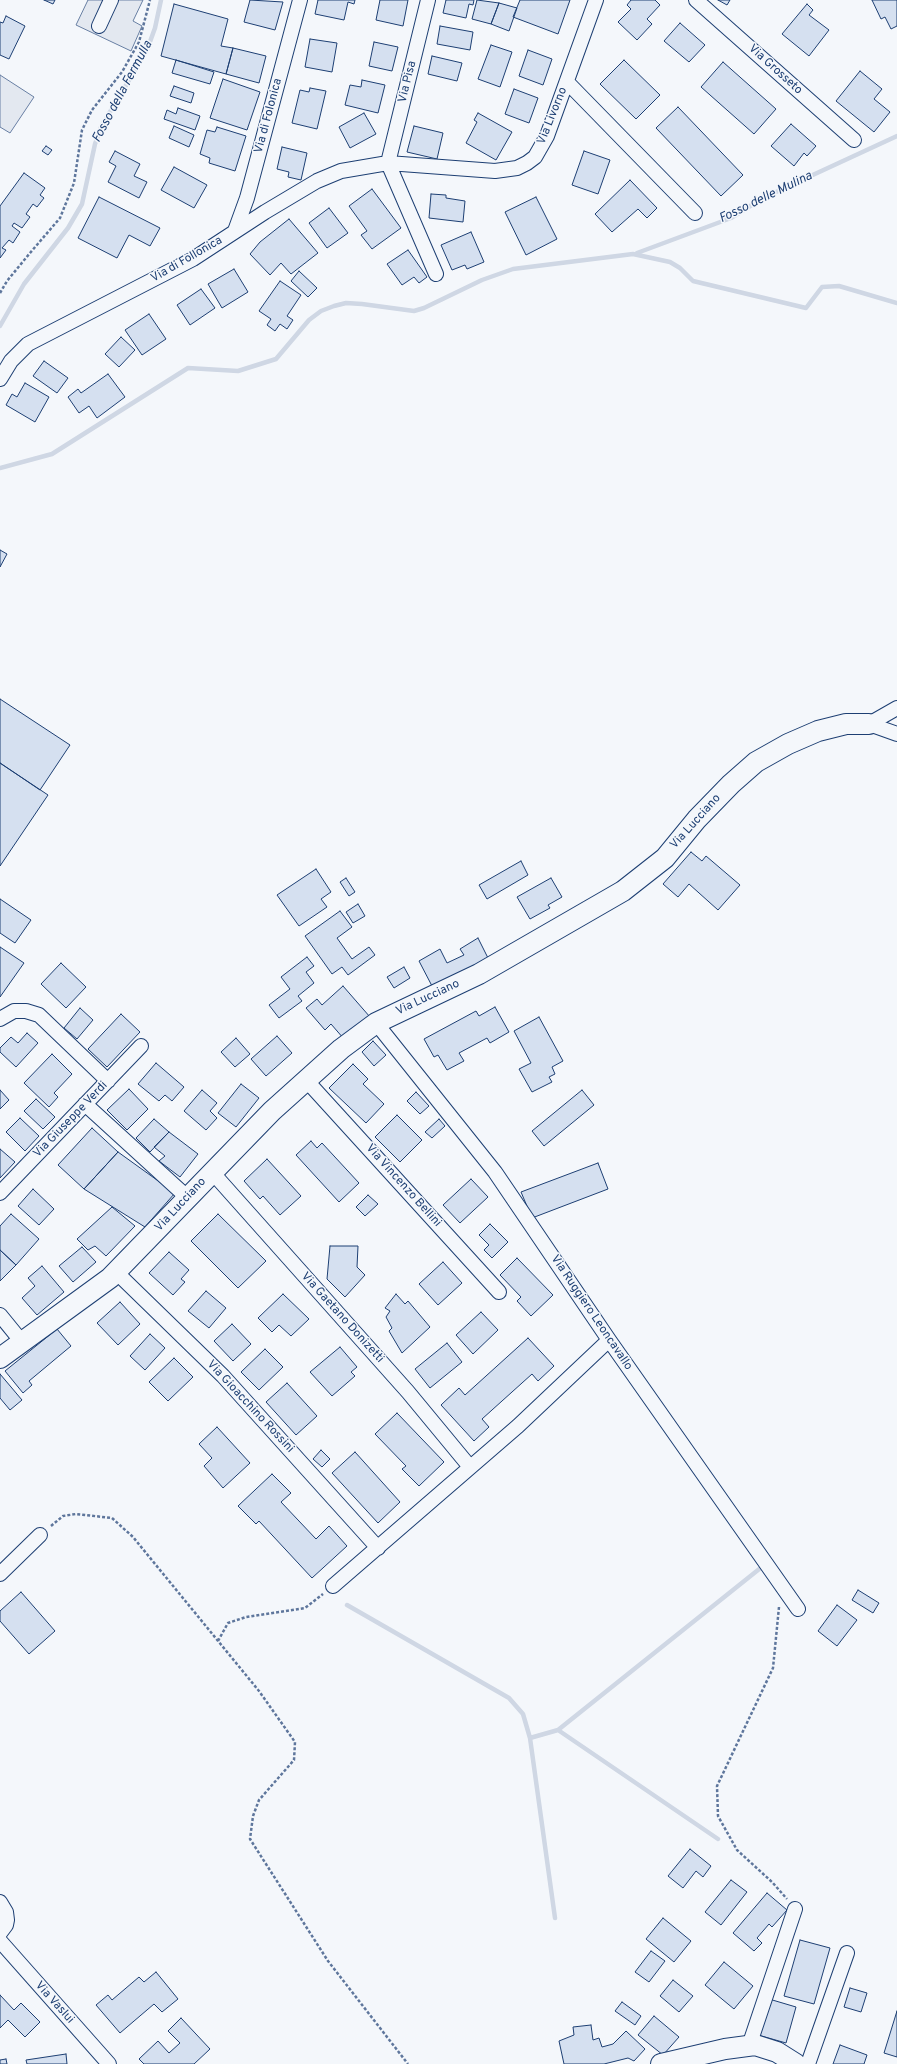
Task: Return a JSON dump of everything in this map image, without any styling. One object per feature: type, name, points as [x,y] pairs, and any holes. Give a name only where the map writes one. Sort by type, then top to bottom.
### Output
[{"type":"street","points":[[99,26],[111,0]]},
{"type":"street","name":"Via di Folonica","points":[[236,231],[249,190],[300,0]]},
{"type":"street","name":"Via Pisa","points":[[388,163],[428,0]]},
{"type":"street","name":"Via Livorno","points":[[388,163],[495,171],[517,168],[535,157],[542,147],[596,0]]},
{"type":"street","name":"Via Grosseto","points":[[696,0],[854,140]]},
{"type":"street","points":[[567,82],[695,213]]},
{"type":"street","points":[[388,163],[436,274]]},
{"type":"street","name":"Via di Follonica","points":[[0,379],[11,361],[28,344],[193,259],[317,181],[341,171],[388,163]]},
{"type":"street","name":"Via Lucciano","points":[[0,1358],[86,1296],[116,1272],[272,1111],[341,1049],[376,1023],[479,974],[623,891],[665,858],[716,799],[756,762],[788,744],[818,731],[846,724],[869,724],[897,708]]},
{"type":"street","points":[[869,724],[897,734]]},
{"type":"street","points":[[0,1019],[14,1011],[26,1011],[39,1016],[108,1081]]},
{"type":"street","name":"Via Ruggiero Leoncavallo","points":[[376,1023],[495,1172],[609,1340],[798,1609]]},
{"type":"street","name":"Via Giuseppe Verdi","points":[[0,1193],[141,1046]]},
{"type":"street","name":"Via Vincenzo Bellini","points":[[306,1080],[499,1292]]},
{"type":"street","points":[[86,1104],[188,1198]]},
{"type":"street","name":"Via Gaetano Donizetti","points":[[212,1172],[408,1392],[470,1467]]},
{"type":"street","name":"Via Gioacchino Rossini","points":[[116,1272],[223,1376],[378,1548]]},
{"type":"street","points":[[0,1316],[22,1342]]},
{"type":"street","points":[[333,1586],[518,1426],[609,1340]]},
{"type":"street","points":[[0,1574],[40,1535]]},
{"type":"street","points":[[0,1902],[6,1912],[7,1920],[6,1925],[0,1933]]},
{"type":"street","points":[[749,2046],[795,1909]]},
{"type":"street","name":"Via Vaslui","points":[[0,1941],[109,2064]]},
{"type":"street","points":[[808,2064],[847,1953]]},
{"type":"street","points":[[661,2064],[725,2049],[755,2045],[777,2052],[796,2064]]},
{"type":"path","points":[[0,293],[20,264],[60,218],[74,183],[82,130],[92,110],[122,72],[139,42],[150,0]]},
{"type":"path","points":[[40,1535],[64,1516],[76,1514],[112,1518],[133,1537],[259,1691],[294,1742],[294,1760],[259,1800],[253,1816],[250,1839],[328,1960],[408,2064]]},
{"type":"path","points":[[780,1583],[773,1668],[717,1786],[718,1816],[737,1850],[772,1882],[795,1909]]},
{"type":"path","points":[[218,1641],[228,1623],[246,1618],[306,1608],[333,1586]]},
{"type":"shaded area","points":[[88,0],[143,0],[133,21],[142,26],[131,51],[76,25]]},
{"type":"shaded area","points":[[0,75],[34,97],[10,133],[0,127]]},
{"type":"building","points":[[44,0],[55,0],[53,4]]},
{"type":"building","points":[[250,0],[283,2],[275,30],[244,22]]},
{"type":"building","points":[[318,0],[355,0],[354,4],[348,2],[344,20],[315,14]]},
{"type":"building","points":[[380,0],[408,0],[403,26],[376,20]]},
{"type":"building","points":[[446,0],[474,0],[473,5],[469,4],[466,18],[443,13]]},
{"type":"building","points":[[477,0],[499,3],[491,24],[472,19]]},
{"type":"building","points":[[520,0],[570,0],[558,34],[513,17]]},
{"type":"building","points":[[631,0],[655,0],[660,5],[647,19],[652,24],[637,40],[618,22],[631,9],[627,5]]},
{"type":"building","points":[[718,0],[730,0],[727,5]]},
{"type":"building","points":[[872,0],[897,0],[897,26],[891,29],[885,17],[881,19]]},
{"type":"building","points":[[499,3],[517,8],[509,31],[491,24]]},
{"type":"building","points":[[174,4],[228,19],[221,46],[233,48],[226,74],[161,56]]},
{"type":"building","points":[[807,4],[813,10],[809,15],[829,30],[809,56],[782,34]]},
{"type":"building","points":[[6,16],[25,26],[9,59],[0,55],[0,22],[3,23]]},
{"type":"building","points":[[680,23],[705,45],[689,62],[664,41]]},
{"type":"building","points":[[440,26],[473,32],[470,50],[437,44]]},
{"type":"building","points":[[310,39],[337,43],[332,72],[305,67]]},
{"type":"building","points":[[374,42],[398,47],[392,71],[369,66]]},
{"type":"building","points":[[491,45],[512,52],[500,87],[478,79]]},
{"type":"building","points":[[233,48],[266,56],[259,83],[226,74]]},
{"type":"building","points":[[528,50],[552,59],[543,85],[519,76]]},
{"type":"building","points":[[432,56],[462,63],[457,81],[428,74]]},
{"type":"building","points":[[176,60],[214,72],[210,84],[172,73]]},
{"type":"building","points":[[624,60],[660,95],[636,119],[600,84]]},
{"type":"building","points":[[723,62],[776,109],[754,134],[701,87]]},
{"type":"building","points":[[860,71],[882,89],[874,99],[890,112],[874,132],[836,101]]},
{"type":"building","points":[[223,79],[260,92],[247,130],[210,118]]},
{"type":"building","points":[[362,80],[385,85],[378,113],[345,105],[350,85],[361,87]]},
{"type":"building","points":[[174,86],[194,93],[191,103],[170,96]]},
{"type":"building","points":[[310,88],[326,91],[317,129],[292,123],[300,90],[309,92]]},
{"type":"building","points":[[514,89],[538,98],[529,123],[505,114]]},
{"type":"building","points":[[678,107],[743,175],[721,196],[656,128]]},
{"type":"building","points":[[178,108],[200,116],[195,130],[164,119],[167,110],[176,114]]},
{"type":"building","points":[[364,113],[376,134],[350,148],[339,127]]},
{"type":"building","points":[[478,113],[512,132],[496,160],[466,143],[477,122],[474,120]]},
{"type":"building","points":[[791,124],[816,146],[807,156],[804,153],[794,166],[771,146]]},
{"type":"building","points":[[174,126],[194,135],[189,147],[169,138]]},
{"type":"building","points":[[414,126],[443,133],[437,159],[407,152]]},
{"type":"building","points":[[217,127],[246,136],[235,171],[209,163],[210,158],[200,154],[207,130],[215,132]]},
{"type":"building","points":[[46,146],[52,150],[48,155],[42,151]]},
{"type":"building","points":[[282,147],[307,153],[301,180],[288,177],[289,172],[277,169]]},
{"type":"building","points":[[115,151],[140,164],[134,176],[147,182],[139,198],[108,182],[116,166],[109,162]]},
{"type":"building","points":[[584,151],[610,160],[598,194],[572,185]]},
{"type":"building","points":[[174,167],[207,185],[194,208],[161,190]]},
{"type":"building","points":[[24,173],[45,188],[40,195],[44,198],[37,207],[33,204],[26,214],[30,217],[22,228],[14,223],[12,226],[20,232],[13,243],[9,240],[2,248],[6,250],[0,258],[0,206]]},
{"type":"building","points":[[630,180],[657,208],[647,218],[638,209],[612,232],[595,214]]},
{"type":"building","points":[[372,189],[401,228],[372,249],[361,235],[367,231],[349,206]]},
{"type":"building","points":[[431,194],[446,195],[446,198],[465,201],[463,222],[429,218]]},
{"type":"building","points":[[99,197],[160,228],[150,246],[129,235],[117,258],[78,238]]},
{"type":"building","points":[[536,197],[557,239],[526,255],[505,212]]},
{"type":"building","points":[[329,208],[348,233],[327,248],[309,223]]},
{"type":"building","points":[[289,219],[318,253],[291,274],[281,263],[270,275],[250,254],[260,242]]},
{"type":"building","points":[[471,232],[484,262],[467,269],[465,265],[452,270],[441,245]]},
{"type":"building","points":[[408,250],[427,277],[419,283],[414,277],[402,285],[387,264]]},
{"type":"building","points":[[234,269],[248,292],[222,308],[208,284]]},
{"type":"building","points":[[299,271],[317,288],[308,297],[291,281]]},
{"type":"building","points":[[280,281],[301,295],[287,316],[293,320],[287,329],[280,324],[275,331],[267,325],[271,319],[259,311]]},
{"type":"building","points":[[201,289],[215,308],[190,325],[177,305]]},
{"type":"building","points":[[149,314],[166,339],[142,355],[125,330]]},
{"type":"building","points":[[121,337],[135,350],[119,367],[105,354]]},
{"type":"building","points":[[44,361],[68,378],[57,393],[33,376]]},
{"type":"building","points":[[108,374],[125,397],[97,418],[89,406],[79,413],[68,397],[78,389],[81,393]]},
{"type":"building","points":[[25,383],[49,397],[35,422],[6,405],[12,394],[17,397]]},
{"type":"building","points":[[0,550],[7,554],[0,567]]},
{"type":"building","points":[[0,699],[70,745],[40,790],[0,763]]},
{"type":"building","points":[[0,763],[48,795],[0,866]]},
{"type":"building","points":[[691,852],[702,861],[706,856],[740,885],[718,910],[689,884],[678,897],[663,884]]},
{"type":"building","points":[[521,861],[528,875],[487,899],[479,885]]},
{"type":"building","points":[[316,869],[331,892],[321,899],[327,907],[299,926],[277,895]]},
{"type":"building","points":[[346,878],[355,892],[349,896],[340,882]]},
{"type":"building","points":[[551,878],[562,897],[548,905],[550,908],[530,919],[517,897]]},
{"type":"building","points":[[0,899],[31,920],[15,943],[0,933]]},
{"type":"building","points":[[358,904],[365,916],[353,923],[346,912]]},
{"type":"building","points":[[340,911],[352,927],[337,938],[352,959],[369,947],[375,955],[348,975],[342,967],[332,974],[305,936]]},
{"type":"building","points":[[478,938],[489,960],[432,986],[419,961],[440,949],[447,963],[464,955],[460,949]]},
{"type":"building","points":[[0,947],[24,963],[0,997]]},
{"type":"building","points":[[307,957],[314,966],[306,972],[314,983],[298,996],[302,1001],[279,1018],[269,1005],[290,989],[281,977]]},
{"type":"building","points":[[61,963],[86,987],[66,1008],[41,984]]},
{"type":"building","points":[[404,967],[410,978],[394,988],[387,977]]},
{"type":"building","points":[[343,986],[370,1017],[344,1039],[331,1024],[325,1030],[306,1008],[317,999],[322,1005]]},
{"type":"building","points":[[495,1007],[509,1032],[490,1043],[487,1038],[459,1053],[464,1061],[447,1070],[438,1055],[434,1057],[424,1039],[476,1011],[479,1016]]},
{"type":"building","points":[[80,1008],[93,1020],[77,1039],[64,1028]]},
{"type":"building","points":[[121,1014],[140,1032],[107,1067],[88,1049]]},
{"type":"building","points":[[539,1017],[563,1061],[552,1067],[555,1074],[549,1077],[552,1082],[532,1092],[519,1069],[531,1063],[514,1031]]},
{"type":"building","points":[[27,1033],[38,1043],[16,1067],[0,1052],[0,1048],[11,1037],[18,1043]]},
{"type":"building","points":[[277,1036],[292,1053],[266,1076],[251,1059]]},
{"type":"building","points":[[236,1038],[250,1054],[235,1067],[221,1052]]},
{"type":"building","points":[[373,1041],[386,1055],[374,1066],[362,1052]]},
{"type":"building","points":[[52,1054],[72,1074],[54,1093],[58,1097],[49,1107],[24,1083]]},
{"type":"building","points":[[156,1063],[184,1087],[172,1101],[165,1095],[159,1101],[138,1084]]},
{"type":"building","points":[[353,1064],[368,1079],[363,1084],[384,1104],[366,1123],[329,1088]]},
{"type":"building","points":[[241,1084],[259,1098],[236,1127],[218,1113]]},
{"type":"building","points":[[129,1089],[148,1109],[127,1130],[107,1110]]},
{"type":"building","points":[[0,1090],[9,1100],[0,1109]]},
{"type":"building","points":[[202,1090],[217,1103],[210,1111],[217,1118],[206,1130],[184,1111]]},
{"type":"building","points":[[582,1090],[594,1105],[544,1146],[532,1131]]},
{"type":"building","points":[[416,1092],[429,1106],[420,1114],[407,1101]]},
{"type":"building","points":[[36,1099],[55,1117],[43,1129],[24,1111]]},
{"type":"building","points":[[397,1115],[422,1140],[400,1162],[375,1137]]},
{"type":"building","points":[[20,1118],[39,1136],[25,1151],[6,1132]]},
{"type":"building","points":[[154,1119],[169,1132],[150,1152],[136,1138]]},
{"type":"building","points":[[439,1119],[445,1126],[432,1138],[425,1132]]},
{"type":"building","points":[[92,1128],[118,1152],[84,1189],[58,1165]]},
{"type":"building","points":[[169,1132],[198,1154],[180,1177],[159,1161],[165,1156],[154,1147]]},
{"type":"building","points":[[311,1141],[317,1148],[322,1143],[359,1183],[339,1202],[296,1155]]},
{"type":"building","points":[[0,1149],[15,1162],[0,1178]]},
{"type":"building","points":[[118,1152],[175,1193],[145,1227],[84,1189]]},
{"type":"building","points":[[267,1159],[301,1196],[280,1215],[263,1196],[260,1199],[244,1181]]},
{"type":"building","points":[[598,1163],[608,1189],[532,1218],[521,1192]]},
{"type":"building","points":[[471,1179],[488,1197],[460,1223],[443,1205]]},
{"type":"building","points":[[33,1189],[54,1209],[39,1225],[18,1206]]},
{"type":"building","points":[[368,1195],[378,1204],[365,1216],[356,1207]]},
{"type":"building","points":[[112,1207],[135,1226],[106,1256],[95,1246],[88,1250],[77,1239]]},
{"type":"building","points":[[11,1214],[39,1239],[16,1265],[0,1250],[0,1226]]},
{"type":"building","points":[[218,1214],[266,1261],[238,1288],[191,1241]]},
{"type":"building","points":[[490,1224],[508,1242],[492,1258],[484,1250],[489,1245],[479,1235]]},
{"type":"building","points":[[330,1246],[358,1246],[357,1267],[365,1275],[345,1297],[327,1279]]},
{"type":"building","points":[[82,1247],[96,1262],[73,1282],[59,1266]]},
{"type":"building","points":[[0,1250],[16,1265],[0,1281]]},
{"type":"building","points":[[169,1252],[189,1270],[181,1279],[185,1282],[173,1295],[149,1273]]},
{"type":"building","points":[[517,1258],[553,1295],[531,1316],[517,1301],[521,1297],[500,1275]]},
{"type":"building","points":[[443,1262],[462,1283],[438,1305],[419,1284]]},
{"type":"building","points":[[42,1266],[64,1292],[37,1315],[22,1298],[35,1286],[28,1278]]},
{"type":"building","points":[[206,1291],[226,1308],[209,1328],[188,1311]]},
{"type":"building","points":[[283,1294],[309,1319],[291,1336],[279,1325],[272,1332],[258,1318]]},
{"type":"building","points":[[396,1294],[405,1304],[408,1301],[430,1327],[402,1353],[389,1331],[392,1328],[386,1317],[390,1311],[385,1308]]},
{"type":"building","points":[[120,1302],[140,1324],[118,1345],[97,1323]]},
{"type":"building","points":[[481,1312],[498,1330],[473,1354],[456,1335]]},
{"type":"building","points":[[232,1324],[251,1344],[233,1361],[214,1341]]},
{"type":"building","points":[[57,1329],[71,1346],[29,1381],[32,1385],[23,1393],[5,1371]]},
{"type":"building","points":[[150,1334],[165,1348],[145,1370],[130,1356]]},
{"type":"building","points":[[528,1338],[554,1366],[538,1381],[532,1374],[482,1419],[489,1427],[474,1441],[441,1405],[459,1388],[465,1395]]},
{"type":"building","points":[[447,1343],[462,1362],[430,1388],[415,1369]]},
{"type":"building","points":[[340,1347],[357,1367],[351,1372],[355,1376],[332,1396],[310,1372]]},
{"type":"building","points":[[265,1349],[283,1367],[259,1390],[241,1372]]},
{"type":"building","points":[[174,1358],[193,1377],[168,1401],[149,1382]]},
{"type":"building","points":[[0,1374],[22,1400],[10,1410],[0,1398]]},
{"type":"building","points":[[287,1383],[317,1416],[296,1435],[266,1402]]},
{"type":"building","points":[[397,1413],[444,1462],[419,1486],[402,1469],[406,1466],[375,1434]]},
{"type":"building","points":[[217,1427],[250,1463],[223,1488],[204,1466],[212,1458],[199,1444]]},
{"type":"building","points":[[321,1450],[330,1459],[322,1467],[313,1459]]},
{"type":"building","points":[[355,1452],[400,1502],[378,1523],[332,1473]]},
{"type":"building","points":[[272,1474],[291,1493],[281,1502],[316,1539],[329,1526],[347,1546],[312,1578],[259,1521],[256,1524],[238,1506]]},
{"type":"building","points":[[858,1590],[879,1603],[873,1613],[852,1600]]},
{"type":"building","points":[[21,1592],[55,1631],[29,1654],[0,1621],[0,1611]]},
{"type":"building","points":[[837,1605],[857,1620],[837,1646],[818,1631]]},
{"type":"building","points":[[690,1849],[711,1866],[703,1877],[696,1871],[683,1888],[668,1876]]},
{"type":"building","points":[[731,1880],[747,1892],[721,1925],[705,1912]]},
{"type":"building","points":[[767,1893],[787,1910],[772,1927],[769,1924],[757,1938],[762,1943],[754,1951],[733,1933]]},
{"type":"building","points":[[663,1918],[691,1941],[674,1962],[646,1939]]},
{"type":"building","points":[[800,1940],[830,1948],[814,2004],[784,1996]]},
{"type":"building","points":[[651,1951],[665,1961],[649,1982],[635,1972]]},
{"type":"building","points":[[724,1962],[753,1986],[734,2009],[705,1985]]},
{"type":"building","points":[[156,1972],[178,1999],[162,2012],[154,2004],[120,2033],[96,2005],[108,1995],[112,2000],[139,1977],[144,1982]]},
{"type":"building","points":[[673,1980],[693,1996],[679,2012],[660,1996]]},
{"type":"building","points":[[850,1988],[867,1993],[861,2012],[844,2007]]},
{"type":"building","points":[[0,1995],[14,2010],[21,2003],[40,2022],[25,2037],[8,2020],[0,2028]]},
{"type":"building","points":[[769,1999],[796,2007],[786,2043],[758,2035]]},
{"type":"building","points":[[622,2002],[641,2016],[635,2025],[615,2011]]},
{"type":"building","points":[[897,2011],[897,2057],[884,2053]]},
{"type":"building","points":[[654,2016],[679,2037],[663,2055],[638,2035]]},
{"type":"building","points":[[181,2018],[210,2049],[194,2064],[144,2064],[139,2059],[158,2041],[169,2053],[180,2043],[168,2031]]},
{"type":"building","points":[[591,2025],[593,2040],[599,2038],[602,2047],[613,2044],[626,2031],[645,2049],[634,2061],[628,2058],[604,2064],[564,2064],[559,2041],[574,2035],[573,2027]]},
{"type":"building","points":[[840,2045],[867,2055],[864,2064],[833,2064]]},
{"type":"building","points":[[66,2054],[67,2064],[27,2064],[26,2060]]},
{"type":"building","points":[[6,2059],[7,2064],[0,2064],[0,2060]]},
{"type":"waterway","name":"Fosso della Fermulla","points":[[0,326],[24,284],[68,228],[82,204],[95,144],[101,127],[147,50],[155,28],[161,0]]},
{"type":"waterway","name":"Fosso delle Mulina","points":[[637,253],[731,218],[763,198],[897,136]]},
{"type":"waterway","points":[[0,468],[52,454],[188,368],[238,371],[276,359],[309,320],[321,311],[346,303],[414,311],[424,308],[482,280],[513,269],[633,254],[670,262],[680,268],[693,281],[806,308],[822,287],[839,286],[897,303]]},
{"type":"waterway","points":[[530,1738],[558,1730],[763,1566]]},
{"type":"waterway","points":[[347,1605],[509,1698],[523,1714],[530,1738],[555,1918]]},
{"type":"waterway","points":[[558,1730],[718,1839]]}]
